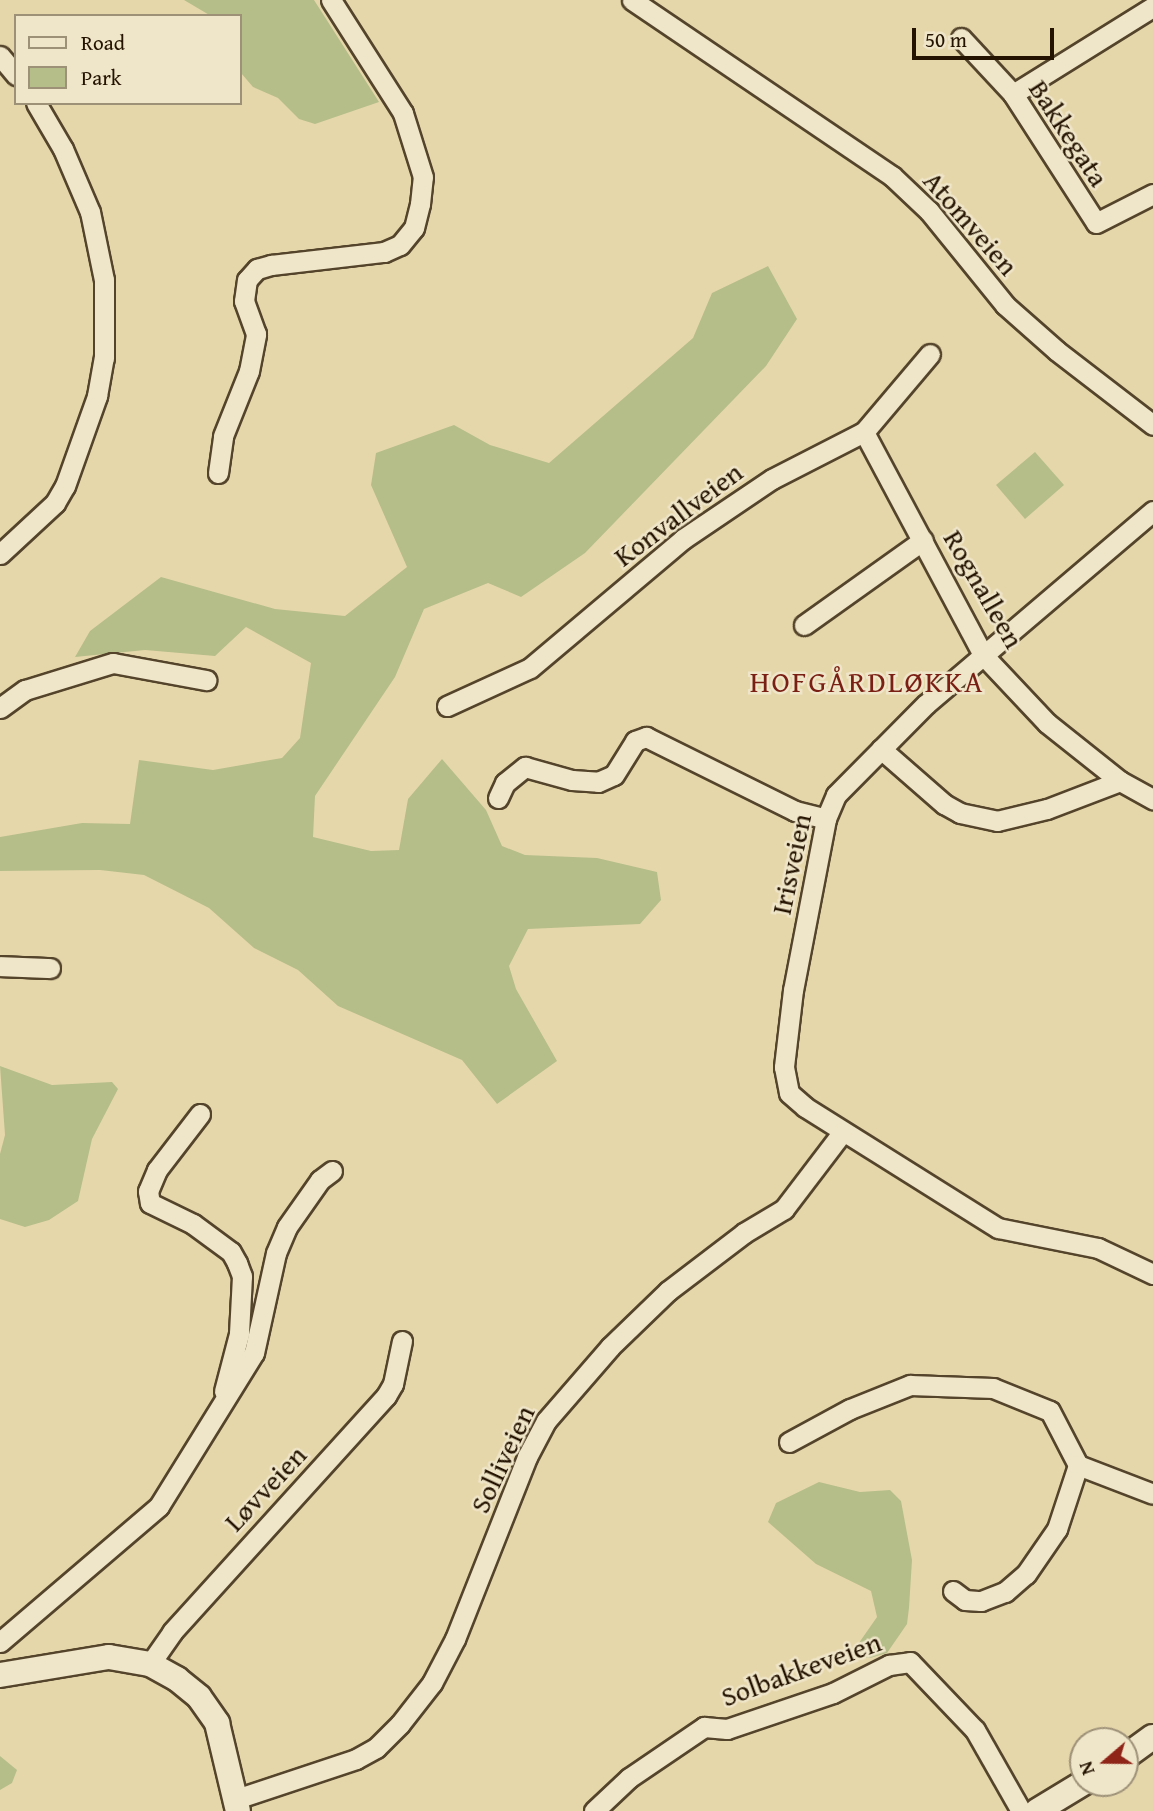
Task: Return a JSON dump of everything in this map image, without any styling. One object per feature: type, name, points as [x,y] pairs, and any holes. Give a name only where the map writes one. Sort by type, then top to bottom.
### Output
[{"type":"street","points":[[218,473],[223,436],[248,371],[256,334],[244,301],[247,280],[257,269],[271,265],[384,252],[400,245],[417,216],[423,177],[417,147],[403,113],[331,0]]},
{"type":"street","name":"Atomveien","points":[[632,0],[892,176],[929,211],[1005,305],[1057,351],[1153,425]]},
{"type":"street","points":[[1013,94],[1153,7]]},
{"type":"street","name":"Bakkegata","points":[[961,38],[1013,94],[1091,219],[1102,223],[1153,194]]},
{"type":"street","points":[[0,56],[14,73]]},
{"type":"street","points":[[0,554],[55,503],[65,486],[97,396],[104,358],[104,280],[90,212],[63,149],[37,105]]},
{"type":"street","name":"Konvallveien","points":[[447,706],[530,668],[683,539],[772,479],[864,432],[930,354]]},
{"type":"street","name":"Rognalleen","points":[[864,432],[983,655],[1047,723],[1120,781],[1153,799]]},
{"type":"street","name":"Irisveien","points":[[1153,511],[983,655],[841,788],[826,819],[793,990],[784,1067],[789,1093],[842,1133],[998,1227],[1098,1248],[1153,1274]]},
{"type":"street","points":[[804,625],[923,540]]},
{"type":"street","points":[[0,708],[26,690],[113,663],[206,680]]},
{"type":"street","points":[[498,798],[505,783],[526,767],[572,780],[598,782],[614,775],[635,741],[646,737],[795,811],[826,819]]},
{"type":"street","points":[[881,749],[944,804],[960,813],[998,821],[1047,809],[1120,781]]},
{"type":"street","points":[[0,965],[50,968]]},
{"type":"street","points":[[200,1114],[157,1170],[148,1191],[150,1203],[193,1224],[231,1252],[242,1276],[239,1334],[224,1403]]},
{"type":"street","name":"Solliveien","points":[[237,1805],[356,1759],[376,1748],[400,1724],[432,1682],[456,1639],[527,1457],[546,1421],[610,1347],[668,1291],[744,1233],[784,1209],[842,1133]]},
{"type":"street","points":[[0,1642],[159,1506],[254,1353],[276,1253],[288,1227],[320,1180],[332,1171]]},
{"type":"street","name":"Løvveien","points":[[150,1664],[172,1632],[386,1396],[402,1341]]},
{"type":"street","points":[[789,1442],[888,1392],[926,1383],[993,1388],[1050,1411],[1079,1465],[1153,1494]]},
{"type":"street","points":[[953,1591],[965,1600],[981,1601],[1005,1591],[1026,1574],[1057,1529],[1079,1465]]},
{"type":"street","points":[[0,1675],[109,1657],[150,1664],[199,1697],[217,1723],[237,1805]]},
{"type":"street","name":"Solbakkeveien","points":[[594,1811],[629,1778],[704,1727],[727,1729],[833,1693],[889,1665],[910,1662],[975,1730],[1021,1811]]},
{"type":"street","points":[[1037,1811],[1069,1792]]},
{"type":"green space","points":[[184,0],[314,0],[379,102],[315,124],[299,119],[278,98],[253,87],[242,74],[242,14],[208,14]]},
{"type":"green space","points":[[768,266],[797,319],[766,366],[585,553],[521,597],[488,583],[424,609],[395,677],[315,796],[313,837],[371,851],[399,850],[408,799],[442,759],[486,810],[502,846],[525,855],[597,858],[657,872],[661,900],[640,924],[528,929],[509,966],[516,989],[557,1061],[497,1104],[462,1060],[338,1006],[298,970],[254,948],[209,908],[144,875],[100,870],[0,871],[0,837],[82,823],[130,824],[139,760],[213,770],[282,758],[300,738],[311,663],[246,627],[215,656],[145,650],[75,657],[90,631],[161,577],[275,609],[345,616],[407,567],[371,485],[376,453],[454,425],[490,445],[549,463],[693,338],[712,293]]},
{"type":"green space","points":[[1035,452],[1064,485],[1025,519],[996,485]]},
{"type":"green space","points":[[0,1066],[52,1085],[112,1082],[118,1089],[92,1139],[78,1201],[49,1220],[25,1227],[0,1219],[0,1154],[5,1135]]},
{"type":"green space","points":[[819,1482],[860,1492],[890,1490],[901,1501],[912,1560],[909,1608],[907,1624],[887,1653],[870,1658],[860,1657],[854,1650],[877,1617],[871,1591],[816,1564],[768,1522],[776,1503]]},
{"type":"green space","points":[[0,1756],[17,1770],[12,1783],[0,1790]]},
{"type":"district","name":"HOFGÅRDLØKKA","points":[[867,681]]}]
